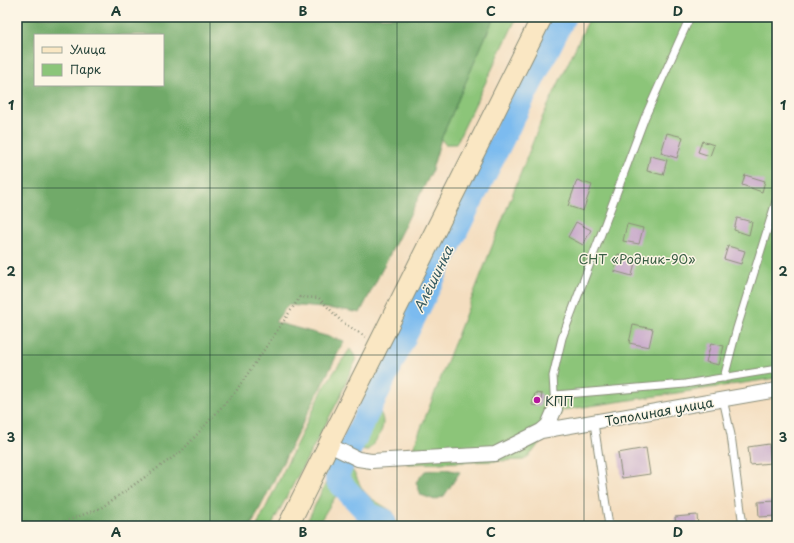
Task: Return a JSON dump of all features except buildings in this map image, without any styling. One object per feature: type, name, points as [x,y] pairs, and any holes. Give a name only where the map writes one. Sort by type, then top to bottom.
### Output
[{"type":"street","points":[[288,526],[542,17]]},
{"type":"street","name":"Тополиная улица","points":[[541,431],[777,390]]},
{"type":"street","points":[[329,445],[358,459],[371,461],[495,454],[548,426],[555,409]]},
{"type":"lane","points":[[555,409],[553,376],[562,338],[645,117],[690,17]]},
{"type":"lane","points":[[724,378],[737,328],[777,198]]},
{"type":"lane","points":[[555,395],[685,384],[777,368]]},
{"type":"lane","points":[[724,399],[731,435],[743,526]]},
{"type":"lane","points":[[594,423],[609,526]]},
{"type":"path","points":[[53,526],[101,508],[182,451],[236,391],[300,297],[319,298],[342,322],[379,344]]},
{"type":"green space","points":[[17,17],[494,17],[441,139],[431,173],[360,313],[345,310],[288,305],[275,322],[344,341],[251,526],[17,526]]},
{"type":"green space","points":[[494,17],[517,17],[456,144],[445,144],[441,139]]},
{"type":"green space","name":"СНТ «Родник-90»","points":[[590,17],[777,17],[777,378],[563,410],[532,453],[524,460],[407,464],[543,116]]},
{"type":"green space","points":[[350,349],[356,358],[339,399],[271,526],[257,526],[325,385]]},
{"type":"green space","points":[[375,406],[382,417],[383,423],[380,434],[368,450],[350,448],[346,442],[362,416]]},
{"type":"green space","points":[[347,464],[353,471],[366,494],[393,512],[397,524],[396,526],[373,526],[353,512],[337,494],[317,526],[305,526],[334,466]]},
{"type":"green space","points":[[445,469],[460,472],[444,496],[435,500],[421,495],[416,482],[425,471]]},
{"type":"waterway","name":"Алёшинка","points":[[382,526],[384,520],[370,515],[337,480],[337,475],[467,209],[564,17]]},
{"type":"place","name":"КПП","points":[[537,400]]}]
